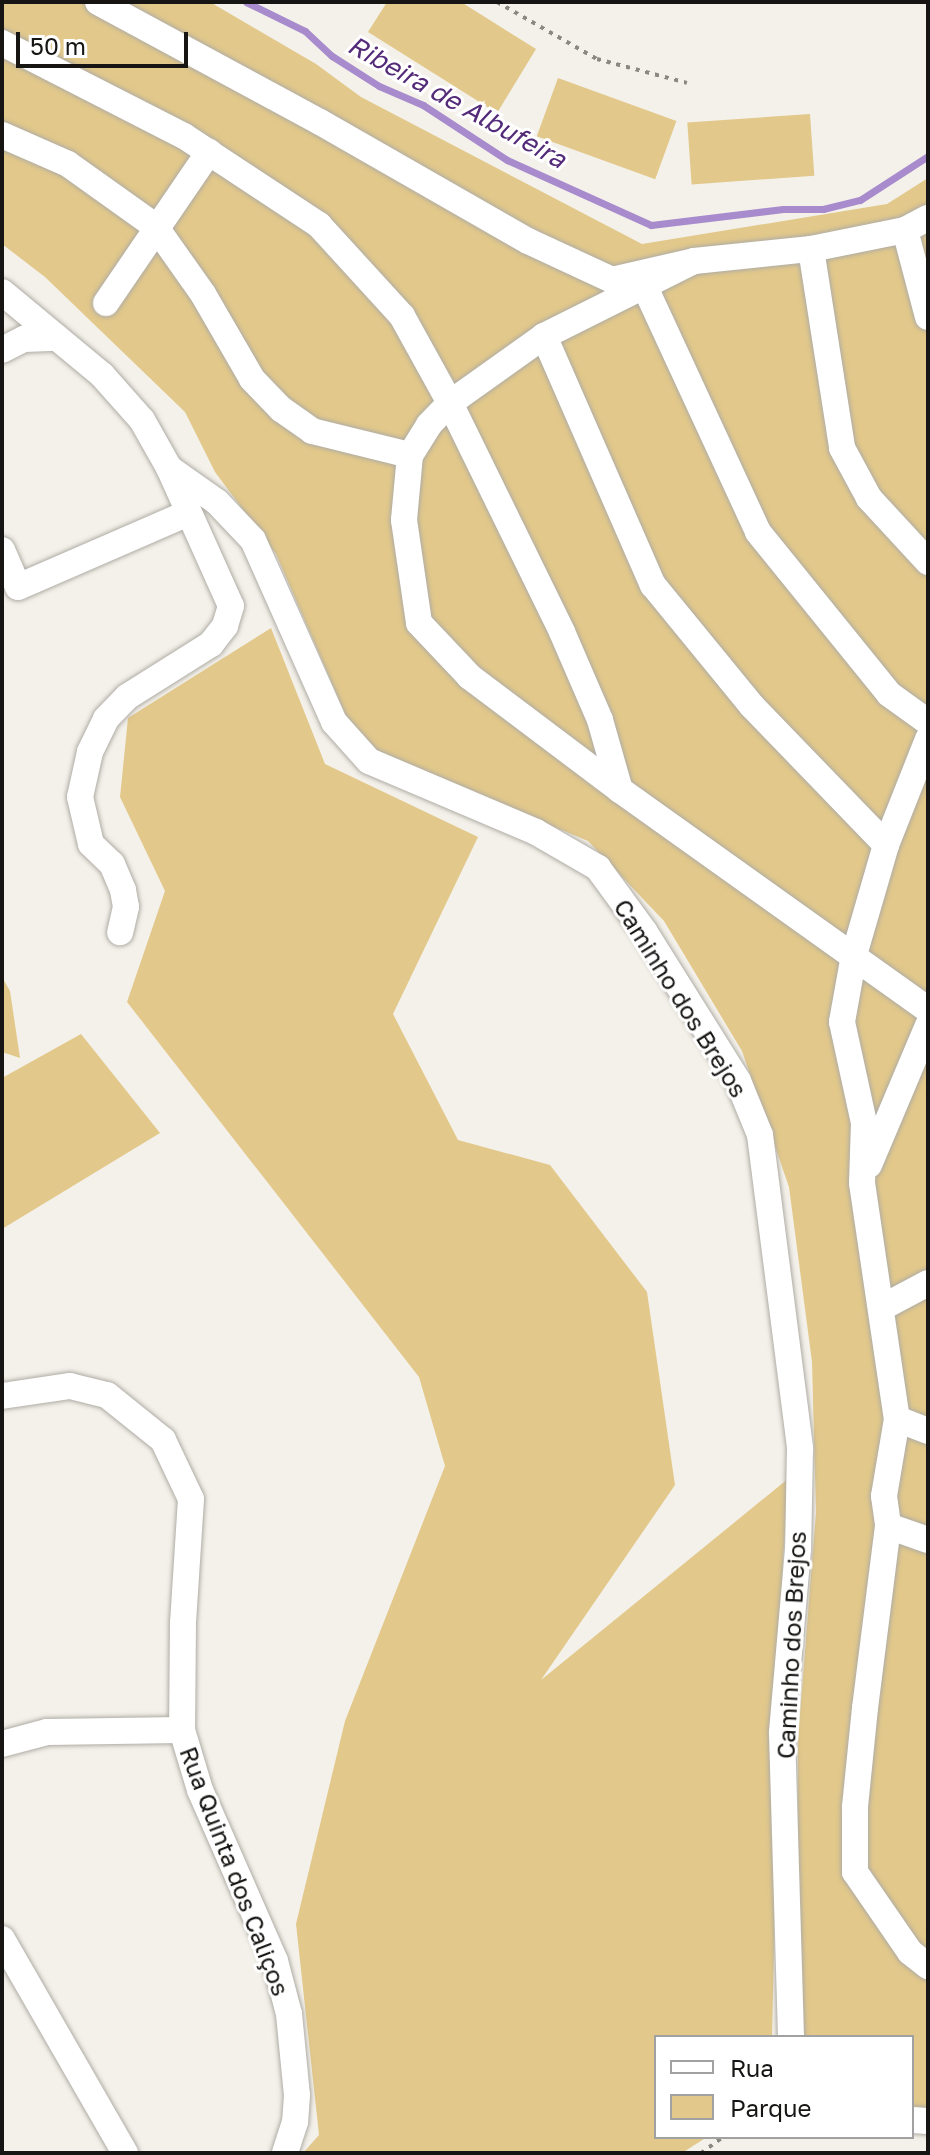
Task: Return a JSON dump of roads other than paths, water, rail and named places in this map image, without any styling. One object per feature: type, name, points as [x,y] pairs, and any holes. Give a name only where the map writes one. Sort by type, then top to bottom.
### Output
[{"type":"street","points":[[98,2],[320,122],[528,241],[612,280],[644,285]]},
{"type":"street","points":[[2,43],[209,152],[319,225],[402,316],[450,403],[562,632],[600,720],[620,790]]},
{"type":"street","points":[[2,135],[68,164],[155,226],[203,294],[252,379],[281,409],[312,431],[410,455]]},
{"type":"street","points":[[106,303],[155,226],[209,152]]},
{"type":"street","points":[[612,280],[694,261],[811,249],[916,224],[928,317]]},
{"type":"street","points":[[811,249],[842,448],[869,498],[928,562]]},
{"type":"street","points":[[694,261],[544,336],[450,403],[429,425],[410,455],[404,520],[419,623],[470,677],[620,790],[928,1010]]},
{"type":"street","points":[[644,285],[758,532],[889,694],[928,722]]},
{"type":"street","name":"Caminho dos Brejos","points":[[2,292],[102,375],[142,420],[169,468],[217,502],[253,540],[334,722],[369,761],[536,832],[598,868],[644,931],[738,1081],[760,1135],[800,1448],[798,1549],[782,1733],[791,2035]]},
{"type":"street","points":[[544,336],[653,585],[752,706],[886,845]]},
{"type":"street","points":[[2,350],[24,339],[57,338]]},
{"type":"street","points":[[120,932],[126,907],[123,890],[112,864],[91,844],[80,797],[90,752],[106,719],[127,697],[211,644],[225,626],[231,606],[169,468]]},
{"type":"street","points":[[2,550],[18,587],[188,513]]},
{"type":"street","points":[[928,739],[886,845],[854,955],[842,1022],[864,1123],[862,1183],[883,1307],[897,1419],[884,1496],[888,1526],[860,1750],[855,1872],[910,1952],[928,1966]]},
{"type":"street","points":[[862,1183],[928,1025]]},
{"type":"street","points":[[883,1307],[928,1283]]},
{"type":"street","name":"Rua Quinta dos Caliços","points":[[2,1396],[70,1386],[107,1395],[163,1440],[191,1499],[183,1623],[182,1730],[200,1790],[275,1961],[289,2014],[297,2095],[295,2122],[285,2153]]},
{"type":"street","points":[[897,1419],[928,1431]]},
{"type":"street","points":[[888,1526],[928,1540]]},
{"type":"street","name":"Rua Quinta dos Caliços","points":[[2,1744],[47,1732],[182,1730]]},
{"type":"street","points":[[2,1939],[125,2153]]},
{"type":"waterway","name":"Ribeira de Albufeira","points":[[246,2],[305,31],[332,56],[379,86],[423,105],[507,160],[651,225],[783,209],[823,209],[860,200],[928,156]]}]
